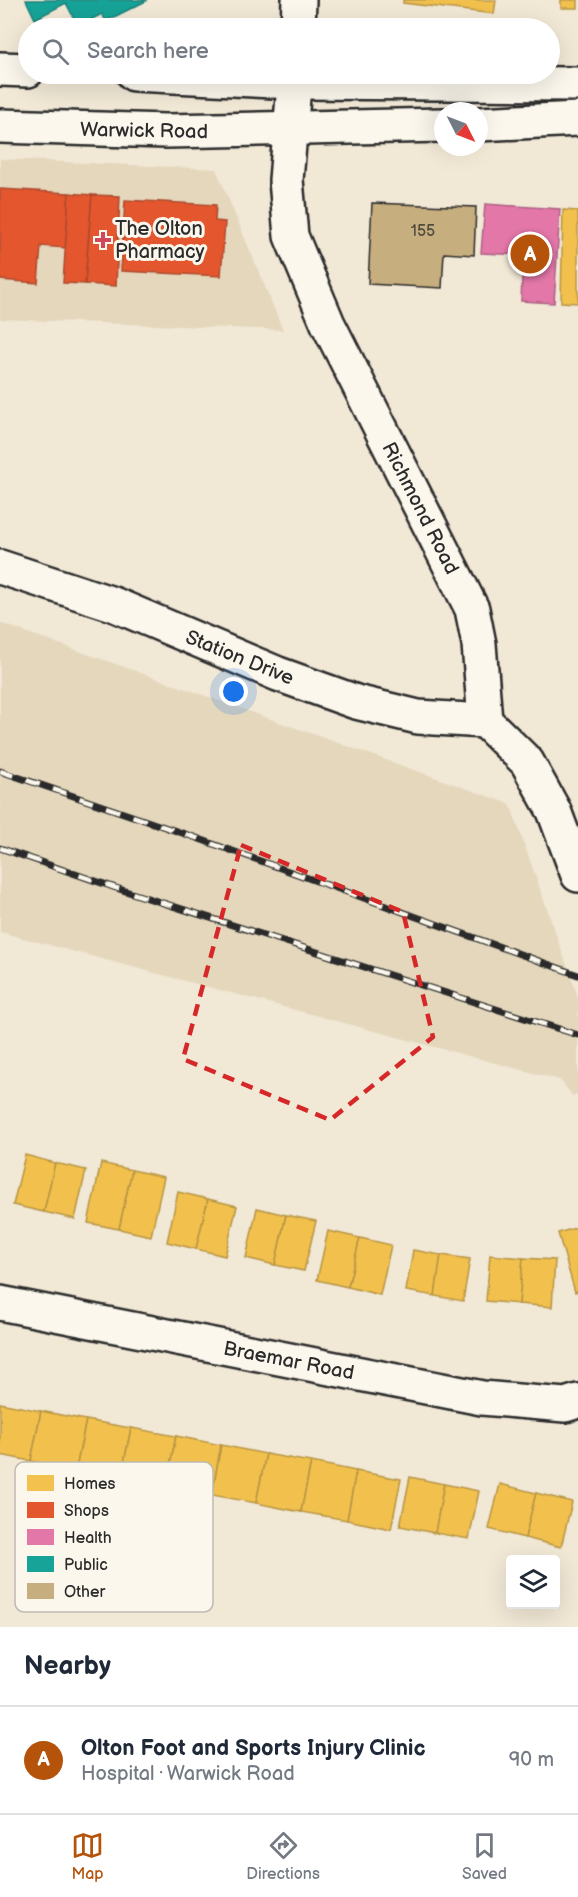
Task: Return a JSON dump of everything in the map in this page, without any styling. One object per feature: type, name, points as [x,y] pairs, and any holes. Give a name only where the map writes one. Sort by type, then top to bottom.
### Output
[{"type":"main road","points":[[298,18],[299,0]]},
{"type":"main road","points":[[0,69],[18,70]]},
{"type":"main road","points":[[288,130],[293,84]]},
{"type":"main road","points":[[560,84],[578,84]]},
{"type":"main road","points":[[488,123],[578,119]]},
{"type":"main road","name":"Warwick Road","points":[[0,126],[166,131],[434,125]]},
{"type":"main road","name":"Richmond Road","points":[[288,130],[286,180],[291,236],[328,324],[472,609],[479,644],[485,721]]},
{"type":"main road","name":"Station Drive","points":[[0,567],[113,604],[278,674],[356,702],[418,717],[485,721]]},
{"type":"main road","points":[[485,721],[526,762],[554,811],[578,874]]},
{"type":"main road","name":"Braemar Road","points":[[0,1303],[482,1398],[565,1405],[578,1401]]},
{"type":"highlighted area","points":[[241,845],[403,912],[433,1037],[330,1120],[183,1059]]},
{"type":"shaded area","points":[[0,159],[216,169],[283,330],[0,319]]},
{"type":"shaded area","points":[[0,623],[510,804],[578,997],[578,1093],[573,1096],[560,1080],[0,932]]},
{"type":"building: Homes","points":[[403,0],[496,0],[494,14],[403,3]]},
{"type":"building: Homes","points":[[561,0],[578,0],[578,8],[561,8]]},
{"type":"building: Homes","points":[[563,210],[578,211],[578,303],[561,302]]},
{"type":"building: Homes","points":[[25,1155],[55,1163],[44,1212],[13,1205]]},
{"type":"building: Homes","points":[[55,1163],[86,1170],[75,1219],[44,1212]]},
{"type":"building: Homes","points":[[101,1163],[132,1170],[119,1229],[88,1223]]},
{"type":"building: Homes","points":[[132,1170],[164,1177],[151,1236],[119,1229]]},
{"type":"building: Homes","points":[[178,1192],[208,1199],[196,1249],[167,1242]]},
{"type":"building: Homes","points":[[208,1199],[237,1206],[225,1256],[196,1249]]},
{"type":"building: Homes","points":[[257,1208],[286,1215],[275,1265],[246,1258]]},
{"type":"building: Homes","points":[[286,1215],[316,1221],[304,1271],[275,1265]]},
{"type":"building: Homes","points":[[578,1227],[578,1291],[575,1292],[558,1233]]},
{"type":"building: Homes","points":[[328,1231],[360,1238],[348,1287],[317,1280]]},
{"type":"building: Homes","points":[[360,1238],[391,1245],[380,1295],[348,1287]]},
{"type":"building: Homes","points":[[413,1250],[441,1255],[435,1296],[406,1291]]},
{"type":"building: Homes","points":[[441,1255],[470,1259],[463,1301],[435,1296]]},
{"type":"building: Homes","points":[[490,1255],[523,1258],[519,1304],[486,1301]]},
{"type":"building: Homes","points":[[523,1258],[555,1260],[552,1307],[519,1304]]},
{"type":"building: Homes","points":[[0,1403],[41,1411],[31,1461],[0,1455]]},
{"type":"building: Homes","points":[[41,1411],[86,1420],[77,1462],[31,1461]]},
{"type":"building: Homes","points":[[86,1420],[131,1428],[124,1462],[77,1462]]},
{"type":"building: Homes","points":[[131,1428],[176,1436],[171,1462],[124,1462]]},
{"type":"building: Homes","points":[[176,1436],[221,1445],[213,1489],[213,1462],[171,1462]]},
{"type":"building: Homes","points":[[221,1445],[266,1454],[256,1503],[213,1495]]},
{"type":"building: Homes","points":[[266,1454],[311,1462],[301,1512],[256,1503]]},
{"type":"building: Homes","points":[[311,1462],[356,1471],[347,1520],[301,1512]]},
{"type":"building: Homes","points":[[356,1471],[401,1479],[391,1529],[347,1520]]},
{"type":"building: Homes","points":[[410,1477],[444,1484],[435,1533],[400,1526]]},
{"type":"building: Homes","points":[[444,1484],[479,1491],[469,1539],[435,1533]]},
{"type":"building: Homes","points":[[500,1484],[536,1493],[525,1538],[489,1529]]},
{"type":"building: Homes","points":[[536,1493],[572,1502],[561,1547],[525,1538]]},
{"type":"building: Shops","points":[[0,189],[69,193],[66,248],[41,246],[38,283],[0,280]]},
{"type":"building: Shops","points":[[69,193],[92,195],[85,284],[63,283]]},
{"type":"building: Shops","name":"The Olton Pharmacy","points":[[92,195],[120,196],[116,286],[85,284]]},
{"type":"building: Shops","points":[[125,200],[216,205],[215,221],[225,222],[221,276],[121,271]]},
{"type":"building: Health","points":[[485,204],[560,209],[554,303],[521,301],[523,255],[481,253]]},
{"type":"building: Public","points":[[26,0],[146,0],[112,18],[104,18],[102,14],[94,18],[74,18],[66,3],[35,18]]},
{"type":"building: Other","points":[[372,203],[476,207],[474,255],[444,253],[442,288],[368,284]]},
{"type":"railway","points":[[0,771],[191,836],[578,975]]},
{"type":"railway","points":[[0,848],[116,888],[578,1035]]},
{"type":"place","name":"The Olton Pharmacy","points":[[103,240]]},
{"type":"place","name":"Olton Foot and Sports Injury Clinic","points":[[530,254]]}]
